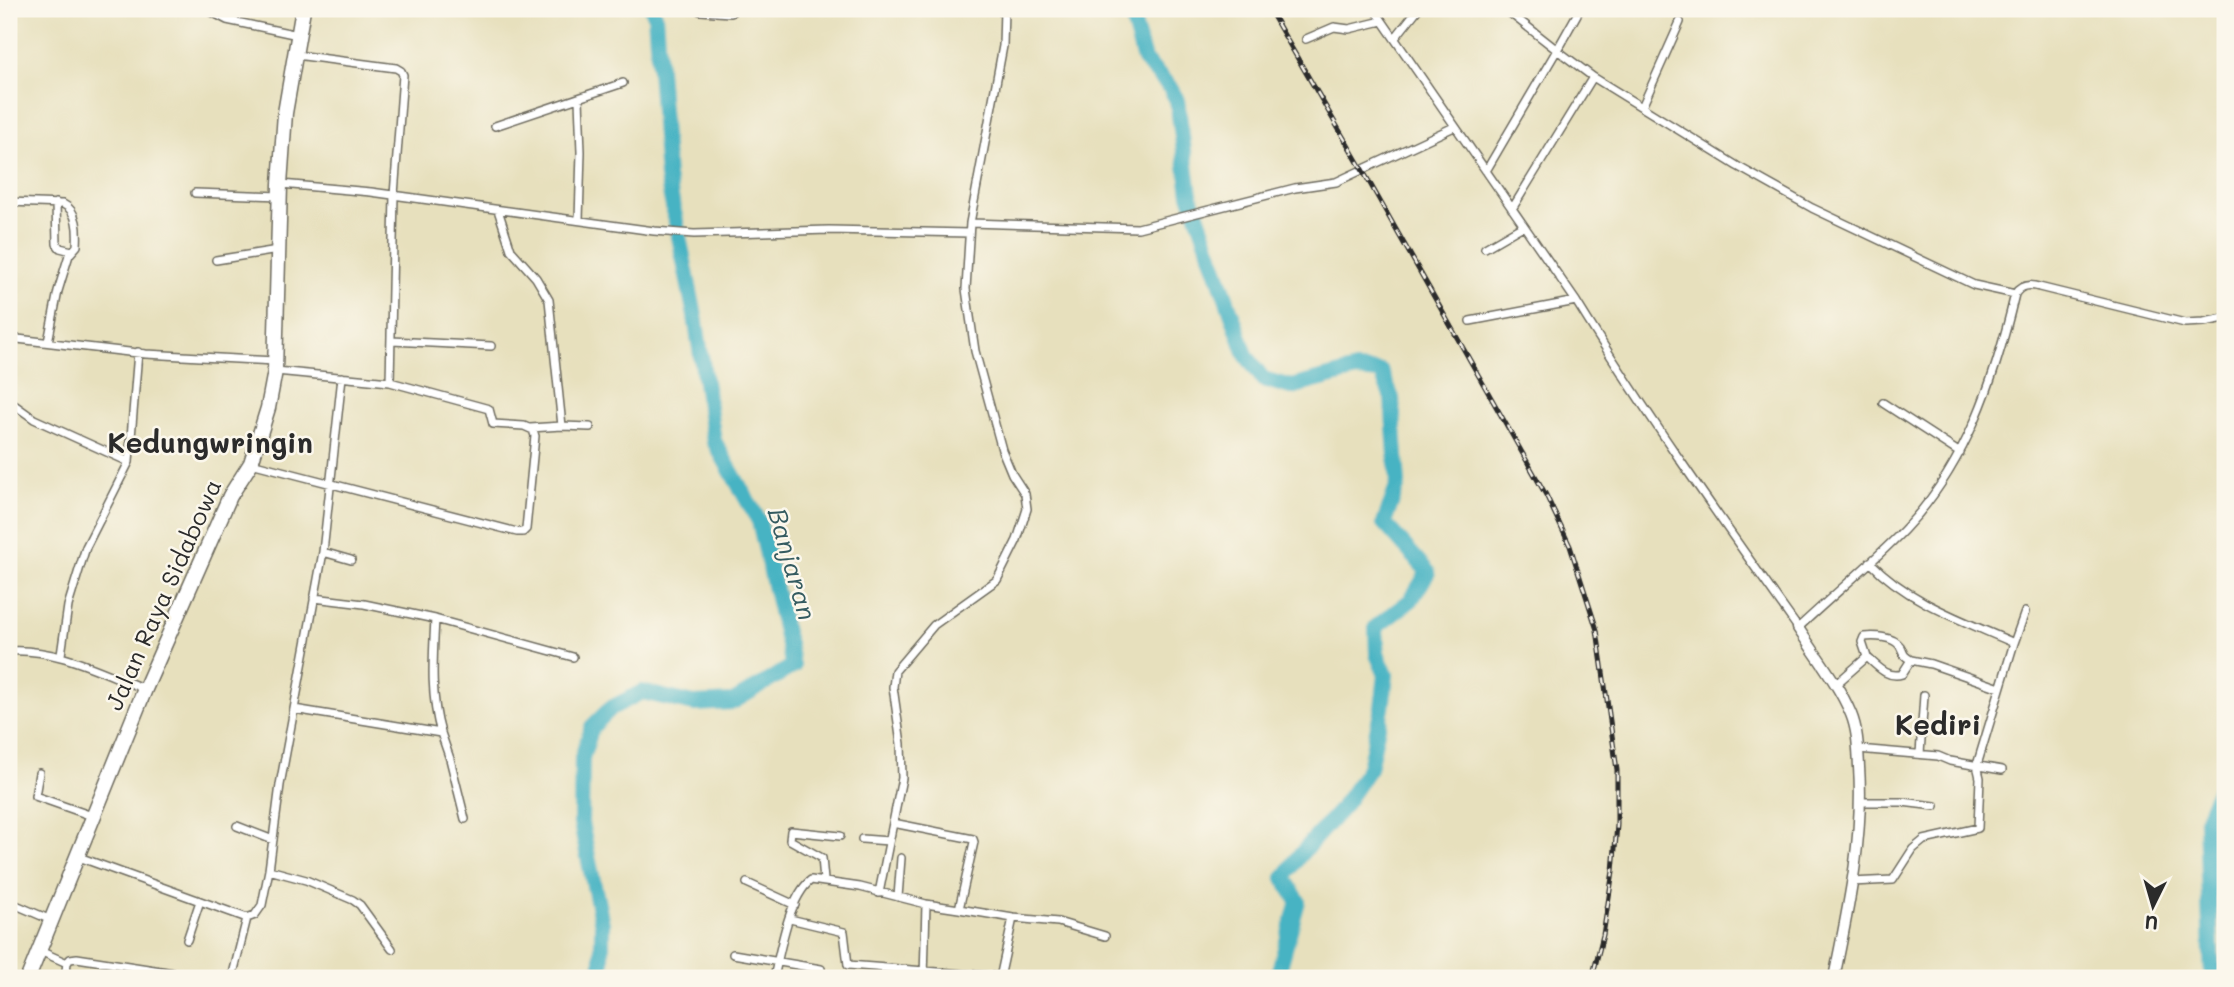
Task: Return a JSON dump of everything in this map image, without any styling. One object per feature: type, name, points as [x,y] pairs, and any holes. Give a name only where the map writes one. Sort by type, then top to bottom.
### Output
[{"type":"highway","name":"Jalan Raya Sidabowa","points":[[28,978],[145,689],[230,496],[251,463],[268,408],[275,366],[285,113],[303,9]]},
{"type":"street","points":[[208,9],[227,20],[299,35]]},
{"type":"street","points":[[700,11],[731,13],[734,9]]},
{"type":"street","points":[[879,893],[902,778],[895,671],[934,625],[997,580],[1017,540],[1027,509],[1025,494],[1012,474],[1002,450],[975,351],[965,289],[970,223],[1003,46],[1004,9]]},
{"type":"street","points":[[1374,9],[1798,628],[1835,685],[1853,719],[1861,802],[1835,978]]},
{"type":"street","points":[[1395,38],[1418,9]]},
{"type":"street","points":[[1505,9],[1593,77],[1737,166],[1812,208],[1974,285],[2015,295]]},
{"type":"street","points":[[1486,171],[1580,9]]},
{"type":"street","points":[[1306,39],[1334,27],[1349,29],[1382,21]]},
{"type":"street","points":[[1642,107],[1680,22]]},
{"type":"street","points":[[295,55],[389,66],[401,71],[403,75],[394,195],[390,382]]},
{"type":"street","points":[[1512,209],[1593,77]]},
{"type":"street","points":[[495,126],[623,83]]},
{"type":"street","points":[[579,99],[579,220]]},
{"type":"street","points":[[970,223],[1130,229],[1295,188],[1343,180],[1454,127]]},
{"type":"street","points":[[195,193],[280,190],[394,195],[654,231],[694,234],[829,230],[969,233]]},
{"type":"street","points":[[9,202],[56,203],[68,206],[76,221],[77,246],[69,255],[58,291],[48,342]]},
{"type":"street","points":[[56,203],[57,244],[60,248],[72,251]]},
{"type":"street","points":[[498,210],[510,250],[536,278],[549,300],[562,426]]},
{"type":"street","points":[[1485,248],[1523,226]]},
{"type":"street","points":[[216,260],[278,250]]},
{"type":"street","points":[[1798,628],[1917,515],[1960,453],[1990,382],[2015,295],[2024,286],[2032,285],[2185,323],[2204,323],[2225,318]]},
{"type":"street","points":[[1470,321],[1576,301]]},
{"type":"street","points":[[9,338],[275,366],[390,382],[489,410],[493,424],[530,428],[590,427]]},
{"type":"street","points":[[392,341],[491,346]]},
{"type":"street","points":[[61,655],[68,606],[86,547],[129,462],[138,352]]},
{"type":"street","points":[[76,856],[247,918],[255,915],[262,905],[323,552],[342,377]]},
{"type":"street","points":[[9,401],[34,419],[129,462]]},
{"type":"street","points":[[1884,403],[1960,453]]},
{"type":"street","points":[[251,463],[523,532],[527,525],[535,436],[530,428]]},
{"type":"street","points":[[323,552],[351,560]]},
{"type":"street","points":[[1870,562],[1885,577],[1930,606],[2014,643]]},
{"type":"street","points":[[314,598],[364,604],[435,619],[573,657]]},
{"type":"street","points":[[1851,882],[1893,880],[1913,849],[1924,840],[1978,828],[1980,778],[1977,765],[2025,612]]},
{"type":"street","points":[[435,619],[432,684],[434,707],[465,819]]},
{"type":"street","points":[[1911,660],[1898,676],[1880,669],[1867,657],[1861,642],[1864,637],[1869,636],[1886,638],[1898,644],[1903,656],[1911,660],[1931,664],[2000,688]]},
{"type":"street","points":[[9,651],[24,650],[61,655],[145,689]]},
{"type":"street","points":[[1835,685],[1867,657]]},
{"type":"street","points":[[1920,754],[1924,695]]},
{"type":"street","points":[[294,709],[441,733]]},
{"type":"street","points":[[1858,749],[1920,754],[2002,770]]},
{"type":"street","points":[[39,773],[35,796],[92,817]]},
{"type":"street","points":[[1861,802],[1902,802],[1935,806]]},
{"type":"street","points":[[893,823],[972,839],[974,842],[959,909]]},
{"type":"street","points":[[237,826],[273,840]]},
{"type":"street","points":[[824,880],[822,858],[790,840],[791,831],[840,836]]},
{"type":"street","points":[[862,839],[889,841]]},
{"type":"street","points":[[898,897],[901,858]]},
{"type":"street","points":[[269,870],[306,880],[353,900],[360,905],[392,949]]},
{"type":"street","points":[[774,978],[789,919],[804,885],[811,880],[824,880],[926,904],[1013,918],[1058,922],[1105,936]]},
{"type":"street","points":[[747,883],[795,905]]},
{"type":"street","points":[[187,940],[201,901]]},
{"type":"street","points":[[9,902],[51,920]]},
{"type":"street","points":[[924,975],[926,904]]},
{"type":"street","points":[[232,978],[247,918]]},
{"type":"street","points":[[1000,977],[1013,918]]},
{"type":"street","points":[[789,919],[844,932],[848,965],[924,975],[1015,978]]},
{"type":"street","points":[[40,951],[67,963]]},
{"type":"street","points":[[733,954],[821,969]]},
{"type":"street","points":[[65,978],[67,963],[70,959],[77,958],[206,978]]},
{"type":"waterway","name":"Banjaran","points":[[602,978],[602,924],[581,823],[582,758],[592,727],[611,708],[642,692],[694,704],[733,702],[793,666],[759,521],[714,441],[695,316],[667,177],[655,15],[652,9]]},
{"type":"waterway","points":[[1137,9],[1134,24],[1144,60],[1169,86],[1177,100],[1190,194],[1246,355],[1263,379],[1291,387],[1356,370],[1381,372],[1392,398],[1398,484],[1384,523],[1428,572],[1411,600],[1376,627],[1377,654],[1386,675],[1369,768],[1342,808],[1299,856],[1284,878],[1298,901],[1277,978]]},
{"type":"waterway","points":[[2212,978],[2206,820],[2225,775]]},
{"type":"railway","points":[[1269,9],[1546,495],[1570,546],[1597,630],[1617,770],[1617,825],[1613,871],[1603,935],[1592,978]]},
{"type":"district","name":"Kedungwringin","points":[[210,443]]},
{"type":"district","name":"Kediri","points":[[1938,725]]}]
